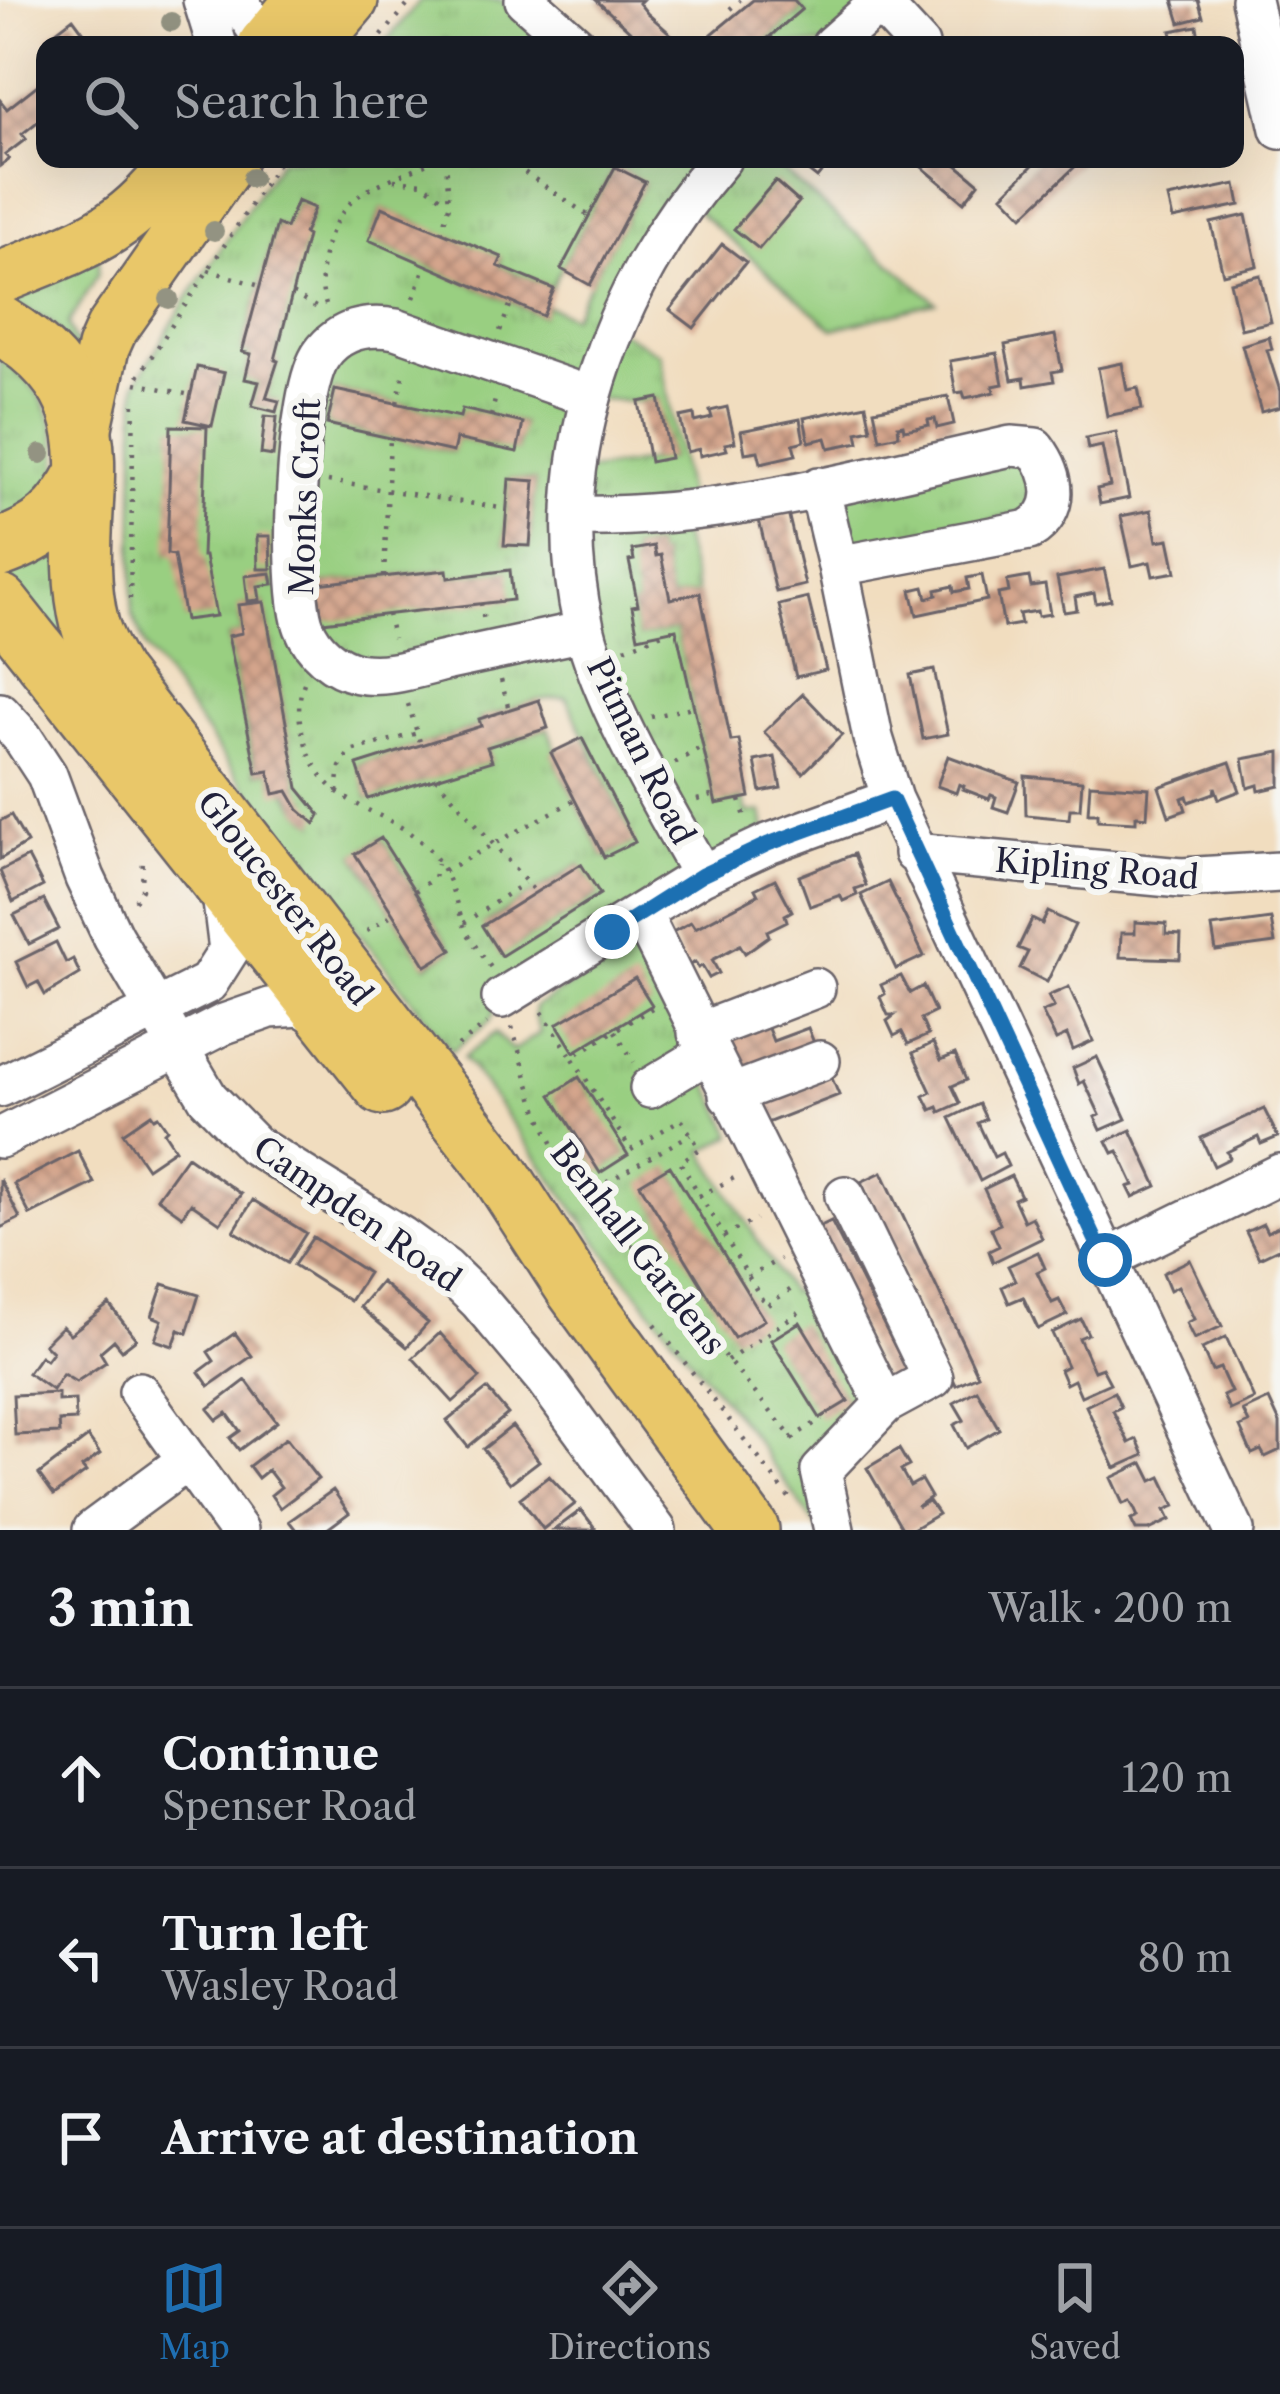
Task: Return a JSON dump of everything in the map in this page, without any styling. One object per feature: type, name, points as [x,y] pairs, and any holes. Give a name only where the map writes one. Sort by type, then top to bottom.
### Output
[{"type":"highway","points":[[0,325],[49,360],[72,394],[85,453],[71,501],[50,525],[0,548]]},
{"type":"highway","name":"Gloucester Road","points":[[85,453],[90,626],[114,676],[492,1161],[575,1289],[750,1530]]},
{"type":"highway","name":"Gloucester Road","points":[[0,604],[460,1181],[575,1289]]},
{"type":"main road","points":[[273,36],[301,0]]},
{"type":"main road","points":[[283,36],[352,0]]},
{"type":"main road","points":[[0,278],[68,251],[133,215],[172,168]]},
{"type":"main road","points":[[85,453],[103,348],[111,330],[225,168]]},
{"type":"street","points":[[203,0],[253,36]]},
{"type":"street","points":[[237,0],[260,36]]},
{"type":"street","points":[[525,0],[566,36]]},
{"type":"street","points":[[1251,0],[1280,129]]},
{"type":"street","points":[[842,36],[882,2],[911,36]]},
{"type":"street","name":"Pitman Road","points":[[702,875],[626,730],[590,646],[576,562],[576,516],[582,433],[615,329],[643,267],[710,168]]},
{"type":"street","name":"Monks Croft","points":[[319,651],[301,614],[298,514],[305,402],[312,373],[330,344],[356,329],[380,326],[591,398]]},
{"type":"street","points":[[576,516],[630,518],[704,510],[1011,446],[1035,448],[1045,465],[1053,503],[1045,520],[1029,530],[838,566]]},
{"type":"street","points":[[819,487],[873,738],[892,799],[1234,1530]]},
{"type":"street","points":[[319,651],[359,673],[590,646]]},
{"type":"street","name":"Campden Road","points":[[0,713],[47,775],[113,937],[208,1098],[254,1144],[445,1268],[545,1379],[656,1530]]},
{"type":"street","points":[[512,992],[702,875],[768,844],[892,799]]},
{"type":"street","name":"Kipling Road","points":[[914,853],[1181,878],[1280,872]]},
{"type":"street","points":[[0,1087],[208,983],[230,950],[220,884]]},
{"type":"street","points":[[641,913],[885,1404]]},
{"type":"street","points":[[650,1088],[703,1043],[815,988]]},
{"type":"street","points":[[0,1138],[176,1045],[270,1008],[302,1006],[334,1026]]},
{"type":"street","points":[[729,1095],[820,1061]]},
{"type":"street","points":[[1105,1260],[1280,1174]]},
{"type":"street","points":[[834,1530],[821,1471],[885,1404],[933,1378],[845,1196]]},
{"type":"street","points":[[139,1392],[238,1530]]},
{"type":"street","points":[[93,1530],[188,1460]]},
{"type":"path","points":[[382,36],[412,0]]},
{"type":"path","points":[[730,9],[740,0]]},
{"type":"path","points":[[133,555],[136,383],[275,168]]},
{"type":"path","points":[[292,294],[333,318],[322,289],[325,252],[344,212],[358,197],[417,168]]},
{"type":"path","points":[[441,232],[449,206],[447,168]]},
{"type":"path","points":[[523,168],[589,216]]},
{"type":"path","points":[[394,180],[423,183],[449,206]]},
{"type":"path","points":[[206,269],[260,286]]},
{"type":"path","points":[[310,302],[322,289]]},
{"type":"path","points":[[136,383],[190,394]]},
{"type":"path","points":[[384,577],[390,438]]},
{"type":"path","points":[[328,482],[507,509]]},
{"type":"path","points":[[590,646],[676,629]]},
{"type":"path","points":[[319,651],[300,693],[298,710],[308,753],[325,782],[338,794],[400,827],[436,858],[464,923],[512,992],[572,1057],[632,1150],[681,1119],[700,1149],[680,1162],[766,1306],[794,1287]]},
{"type":"path","points":[[397,672],[422,745]]},
{"type":"path","points":[[626,730],[657,714],[692,707]]},
{"type":"path","points":[[338,794],[340,767],[350,751],[418,733]]},
{"type":"path","points":[[436,778],[536,892]]},
{"type":"path","points":[[444,871],[575,800]]},
{"type":"path","points":[[113,937],[142,889],[146,863],[139,842]]},
{"type":"path","points":[[415,891],[434,878],[436,858]]},
{"type":"path","points":[[434,878],[449,884]]},
{"type":"path","points":[[464,923],[526,882]]},
{"type":"path","points":[[361,935],[393,914]]},
{"type":"path","points":[[452,1051],[489,1022],[512,992]]},
{"type":"path","name":"Benhall Gardens","points":[[512,992],[535,1104],[558,1156],[821,1471]]},
{"type":"path","points":[[572,1057],[656,1006]]},
{"type":"path","points":[[586,1194],[691,1134]]},
{"type":"path","points":[[699,1196],[763,1163]]},
{"type":"path","points":[[727,1361],[806,1307]]},
{"type":"path","points":[[791,1438],[822,1418]]},
{"type":"green space","points":[[421,0],[501,0],[547,36],[391,36]]},
{"type":"green space","points":[[797,0],[883,0],[842,36],[771,36],[802,10]]},
{"type":"green space","points":[[275,168],[614,168],[551,288],[498,266],[501,258],[382,208],[369,239],[542,316],[547,306],[572,317],[644,183],[617,168],[780,168],[936,302],[833,329],[687,202],[615,328],[660,354],[690,511],[677,513],[697,594],[670,599],[661,555],[656,556],[654,546],[632,550],[638,605],[632,607],[639,637],[676,629],[716,803],[743,799],[747,813],[762,812],[768,844],[502,998],[489,1022],[452,1051],[245,787],[146,648],[132,614],[136,383]],"holes":[[[297,202],[314,209],[266,398],[278,401],[252,406],[259,382],[245,378],[251,354],[242,351],[277,225],[286,228]],[[335,390],[460,417],[463,410],[522,423],[517,451],[456,439],[452,452],[328,424]],[[591,398],[639,402],[658,398],[670,458],[578,472]],[[509,479],[535,481],[530,546],[504,544]],[[446,570],[448,578],[509,571],[322,621],[318,584]],[[264,602],[298,788],[315,823],[269,771],[256,773],[228,637],[242,633],[239,606]],[[566,697],[634,842],[604,857],[552,754],[556,751],[548,728],[487,747],[491,760],[368,798],[358,765],[481,726],[479,719],[539,700]],[[381,838],[452,950],[427,966],[355,855]],[[580,864],[599,895],[501,955],[483,925]]]},
{"type":"green space","points":[[99,254],[98,274],[68,324],[74,340],[85,348],[81,357],[51,322],[10,303],[1,289]]},
{"type":"green space","points":[[0,358],[33,388],[50,418],[58,495],[0,531]]},
{"type":"green space","points":[[1011,446],[1053,503],[838,566],[819,487]]},
{"type":"green space","points":[[57,556],[480,1177],[0,569],[30,567]]},
{"type":"green space","points":[[640,942],[733,1135],[703,1151],[790,1293],[810,1282],[872,1397],[814,1455],[819,1530],[748,1430],[609,1257],[464,1057],[495,1033],[513,1051],[540,1033],[535,1007]]},
{"type":"building","points":[[596,0],[642,0],[639,3],[647,13],[673,36],[635,36]]},
{"type":"building","points":[[753,0],[794,0],[802,9],[770,36],[712,34]]},
{"type":"building","points":[[1173,0],[1198,0],[1203,17],[1180,23]]},
{"type":"building","points":[[73,18],[86,36],[50,36]]},
{"type":"building","points":[[1197,26],[1199,36],[1172,36],[1171,31]]},
{"type":"building","points":[[36,86],[36,123],[22,134],[26,139],[5,155],[9,159],[0,166],[0,100],[7,109]]},
{"type":"building","points":[[614,168],[645,182],[590,285],[561,269]]},
{"type":"building","points":[[804,168],[825,168],[817,178]]},
{"type":"building","points":[[923,168],[961,168],[979,183],[964,202]]},
{"type":"building","points":[[1030,168],[1074,168],[1023,216],[1003,195]]},
{"type":"building","points":[[775,181],[799,202],[759,249],[734,229]]},
{"type":"building","points":[[1236,184],[1240,205],[1173,219],[1168,198]]},
{"type":"building","points":[[297,201],[314,208],[266,398],[279,401],[276,412],[252,406],[259,382],[245,379],[251,354],[242,352],[277,224],[286,228]]},
{"type":"building","points":[[382,207],[502,257],[498,266],[554,289],[543,316],[369,240]]},
{"type":"building","points":[[1246,215],[1257,266],[1223,274],[1211,223]]},
{"type":"building","points":[[722,244],[746,262],[694,328],[670,310]]},
{"type":"building","points":[[1260,275],[1271,322],[1241,329],[1230,282]]},
{"type":"building","points":[[1055,335],[1062,370],[1052,372],[1054,381],[1025,386],[1024,378],[1012,380],[1005,345]]},
{"type":"building","points":[[1269,337],[1272,349],[1267,350],[1280,407],[1261,412],[1242,345]]},
{"type":"building","points":[[997,353],[1003,384],[981,395],[965,398],[963,392],[956,393],[950,361]]},
{"type":"building","points":[[1122,363],[1127,390],[1138,388],[1142,409],[1107,416],[1098,368]]},
{"type":"building","points":[[197,367],[224,373],[212,426],[185,420]]},
{"type":"building","points":[[335,390],[460,417],[462,409],[523,423],[517,452],[456,439],[453,452],[327,424]]},
{"type":"building","points":[[948,396],[954,424],[937,428],[935,419],[916,428],[898,426],[899,435],[880,439],[874,410]]},
{"type":"building","points":[[659,398],[670,458],[650,462],[639,402]]},
{"type":"building","points":[[866,405],[871,429],[857,432],[859,442],[829,448],[826,438],[809,442],[804,418]]},
{"type":"building","points":[[727,407],[735,442],[725,444],[727,450],[700,456],[699,449],[687,452],[680,417],[694,414],[695,422]]},
{"type":"building","points":[[265,416],[277,417],[273,456],[261,454]]},
{"type":"building","points":[[800,419],[804,441],[793,444],[796,455],[761,463],[758,451],[745,453],[741,431]]},
{"type":"building","points":[[171,426],[207,427],[202,556],[216,616],[185,620],[174,555],[167,554]]},
{"type":"building","points":[[1116,432],[1129,498],[1100,504],[1097,489],[1110,486],[1102,446],[1088,449],[1086,438]]},
{"type":"building","points":[[509,479],[535,481],[530,546],[504,545]]},
{"type":"building","points":[[1151,510],[1157,541],[1169,539],[1176,572],[1153,576],[1150,562],[1132,566],[1121,516]]},
{"type":"building","points":[[788,513],[805,585],[776,592],[759,520]]},
{"type":"building","points":[[257,536],[270,536],[271,569],[258,569]]},
{"type":"building","points":[[654,546],[656,556],[661,555],[670,599],[700,593],[731,741],[739,740],[750,797],[716,804],[676,629],[638,637],[632,606],[638,605],[629,561],[634,560],[632,550]]},
{"type":"building","points":[[1104,569],[1111,600],[1096,603],[1094,593],[1075,597],[1077,610],[1064,612],[1057,578]]},
{"type":"building","points":[[447,570],[448,578],[510,570],[513,600],[322,622],[317,584]]},
{"type":"building","points":[[271,573],[273,584],[258,586],[260,600],[248,601],[245,576]]},
{"type":"building","points":[[982,575],[987,600],[917,615],[911,590],[924,587],[927,598],[953,586],[954,592],[969,589],[967,578]]},
{"type":"building","points":[[1029,577],[1031,587],[1045,585],[1050,614],[1019,614],[1021,624],[1004,627],[998,594],[1009,592],[1007,581]]},
{"type":"building","points":[[808,598],[826,670],[796,677],[779,605]]},
{"type":"building","points":[[264,602],[298,788],[320,815],[315,824],[288,791],[274,794],[269,771],[257,773],[228,636],[242,633],[238,605]]},
{"type":"building","points":[[934,670],[948,734],[923,739],[910,675]]},
{"type":"building","points":[[803,694],[842,735],[803,773],[764,732]]},
{"type":"building","points":[[539,700],[548,728],[487,747],[492,761],[368,799],[357,765],[481,726],[479,719]]},
{"type":"building","points":[[582,738],[635,842],[604,857],[551,753]]},
{"type":"building","points":[[1280,752],[1280,786],[1259,791],[1258,785],[1248,788],[1243,759]]},
{"type":"building","points":[[948,756],[1019,782],[1008,812],[993,807],[996,797],[991,795],[989,799],[959,784],[956,793],[937,786]]},
{"type":"building","points":[[775,757],[781,788],[761,792],[755,761]]},
{"type":"building","points":[[1230,762],[1240,791],[1219,799],[1215,787],[1214,793],[1189,802],[1187,796],[1182,798],[1186,810],[1169,816],[1159,787]]},
{"type":"building","points":[[1025,776],[1082,781],[1080,809],[1070,809],[1069,819],[1026,815]]},
{"type":"building","points":[[1090,784],[1149,788],[1147,817],[1136,816],[1136,822],[1098,820],[1098,813],[1088,813]]},
{"type":"building","points":[[11,815],[27,843],[0,859],[0,821]]},
{"type":"building","points":[[381,838],[452,950],[426,966],[355,854]]},
{"type":"building","points":[[854,854],[866,885],[843,901],[840,895],[810,906],[799,876]]},
{"type":"building","points":[[28,857],[43,886],[13,902],[0,871]]},
{"type":"building","points":[[581,864],[600,894],[501,956],[482,926]]},
{"type":"building","points":[[775,879],[792,911],[785,915],[787,921],[767,931],[769,936],[745,953],[740,945],[712,960],[719,973],[709,978],[695,962],[686,967],[671,933],[691,922],[695,928],[758,895],[755,889]]},
{"type":"building","points":[[888,882],[924,956],[896,969],[861,895]]},
{"type":"building","points":[[44,900],[59,929],[29,944],[14,915]]},
{"type":"building","points":[[1048,912],[1075,925],[1047,982],[1020,968],[1028,952],[1018,948],[1032,919],[1042,924]]},
{"type":"building","points":[[1271,919],[1275,943],[1216,951],[1212,927]]},
{"type":"building","points":[[1135,922],[1166,924],[1166,934],[1181,935],[1180,959],[1120,957],[1121,933],[1135,933]]},
{"type":"building","points":[[56,942],[66,963],[73,959],[80,974],[45,995],[38,982],[28,987],[16,962]]},
{"type":"building","points":[[901,976],[910,993],[923,986],[935,1012],[921,1019],[928,1035],[908,1044],[902,1032],[894,1036],[887,1021],[895,1015],[888,1015],[880,997],[885,994],[881,985]]},
{"type":"building","points":[[635,978],[652,1005],[574,1052],[557,1024]]},
{"type":"building","points":[[1069,987],[1093,1041],[1073,1050],[1067,1035],[1056,1040],[1042,1012],[1054,1007],[1048,996]]},
{"type":"building","points":[[765,1021],[773,1041],[808,1028],[816,1048],[731,1080],[716,1039]]},
{"type":"building","points":[[933,1043],[941,1060],[955,1054],[966,1080],[952,1086],[960,1103],[940,1112],[938,1107],[931,1110],[924,1096],[931,1092],[913,1053]]},
{"type":"building","points":[[1097,1057],[1126,1119],[1101,1130],[1095,1117],[1100,1115],[1073,1068]]},
{"type":"building","points":[[831,1076],[839,1095],[754,1128],[746,1108]]},
{"type":"building","points":[[579,1077],[628,1155],[600,1173],[551,1095]]},
{"type":"building","points":[[979,1104],[986,1119],[978,1123],[994,1157],[1002,1153],[1008,1166],[980,1181],[950,1118]]},
{"type":"building","points":[[1264,1109],[1278,1137],[1261,1144],[1258,1137],[1227,1152],[1230,1158],[1214,1166],[1201,1138]]},
{"type":"building","points":[[151,1114],[167,1129],[164,1132],[175,1149],[147,1168],[123,1133]]},
{"type":"building","points":[[1131,1130],[1157,1186],[1133,1197],[1128,1187],[1134,1185],[1118,1151],[1113,1153],[1107,1141]]},
{"type":"building","points":[[78,1151],[94,1183],[30,1215],[14,1184]]},
{"type":"building","points":[[187,1156],[241,1194],[220,1223],[191,1203],[182,1216],[157,1198]]},
{"type":"building","points":[[670,1166],[764,1320],[734,1338],[640,1184]]},
{"type":"building","points":[[882,1172],[978,1375],[956,1385],[861,1182]]},
{"type":"building","points":[[1011,1176],[1021,1196],[1014,1199],[1024,1221],[1032,1217],[1042,1238],[993,1262],[989,1251],[999,1246],[991,1228],[1000,1224],[984,1189]]},
{"type":"building","points":[[0,1179],[20,1218],[0,1228]]},
{"type":"building","points":[[253,1200],[306,1233],[287,1263],[234,1231]]},
{"type":"building","points":[[831,1221],[913,1382],[892,1392],[811,1231]]},
{"type":"building","points":[[1263,1224],[1267,1232],[1280,1226],[1280,1248],[1259,1258],[1246,1232]]},
{"type":"building","points":[[313,1237],[368,1273],[350,1301],[294,1265]]},
{"type":"building","points":[[1038,1252],[1045,1268],[1037,1272],[1052,1303],[1059,1300],[1067,1315],[1038,1329],[1023,1297],[1009,1303],[1002,1287],[1015,1280],[1008,1266]]},
{"type":"building","points":[[1190,1260],[1222,1326],[1194,1339],[1186,1323],[1194,1319],[1178,1286],[1170,1290],[1163,1273]]},
{"type":"building","points":[[381,1282],[428,1323],[407,1347],[360,1307]]},
{"type":"building","points":[[163,1284],[199,1295],[187,1333],[179,1330],[173,1346],[155,1340],[162,1320],[152,1316]]},
{"type":"building","points":[[109,1304],[136,1339],[122,1350],[114,1340],[100,1352],[106,1362],[76,1382],[63,1374],[52,1390],[28,1373],[40,1356],[46,1360],[52,1352],[44,1344],[62,1326],[70,1334]]},
{"type":"building","points":[[1081,1319],[1088,1334],[1079,1338],[1094,1371],[1102,1368],[1110,1383],[1081,1396],[1074,1380],[1066,1384],[1060,1370],[1067,1366],[1052,1333]]},
{"type":"building","points":[[800,1322],[848,1401],[820,1418],[771,1340]]},
{"type":"building","points":[[235,1333],[252,1356],[209,1386],[199,1372],[214,1361],[208,1352]]},
{"type":"building","points":[[440,1333],[480,1378],[453,1402],[413,1358]]},
{"type":"building","points":[[1226,1337],[1254,1399],[1230,1410],[1223,1396],[1231,1392],[1220,1368],[1212,1371],[1202,1349]]},
{"type":"building","points":[[246,1380],[277,1422],[239,1450],[230,1438],[240,1431],[227,1413],[217,1420],[208,1409]]},
{"type":"building","points":[[487,1389],[508,1414],[468,1447],[447,1421]]},
{"type":"building","points":[[977,1390],[999,1429],[966,1448],[954,1425],[964,1420],[954,1403]]},
{"type":"building","points":[[1114,1392],[1121,1407],[1113,1411],[1129,1443],[1137,1439],[1144,1455],[1115,1468],[1086,1406]]},
{"type":"building","points":[[58,1393],[58,1401],[75,1400],[76,1420],[59,1421],[60,1433],[15,1435],[13,1395]]},
{"type":"building","points":[[1269,1399],[1280,1423],[1280,1450],[1265,1457],[1261,1450],[1252,1454],[1240,1427],[1249,1423],[1243,1411]]},
{"type":"building","points":[[512,1426],[539,1461],[510,1483],[483,1449]]},
{"type":"building","points":[[88,1437],[100,1454],[82,1467],[86,1472],[54,1495],[39,1474]]},
{"type":"building","points":[[286,1438],[318,1479],[280,1508],[271,1495],[281,1487],[268,1470],[258,1478],[249,1466]]},
{"type":"building","points":[[899,1449],[909,1466],[901,1470],[910,1486],[921,1480],[931,1497],[917,1507],[929,1501],[938,1514],[911,1530],[903,1530],[867,1468]]},
{"type":"building","points":[[1143,1463],[1152,1481],[1161,1477],[1175,1506],[1165,1510],[1170,1520],[1149,1530],[1136,1530],[1131,1520],[1138,1517],[1134,1508],[1130,1501],[1123,1504],[1111,1478]]},
{"type":"building","points":[[549,1476],[575,1504],[543,1529],[520,1498]]},
{"type":"building","points":[[333,1490],[349,1513],[326,1530],[296,1530],[289,1521]]},
{"type":"building","points":[[581,1510],[595,1528],[554,1530]]},
{"type":"route","points":[[612,932],[702,875],[768,844],[892,799],[1105,1260]]}]
